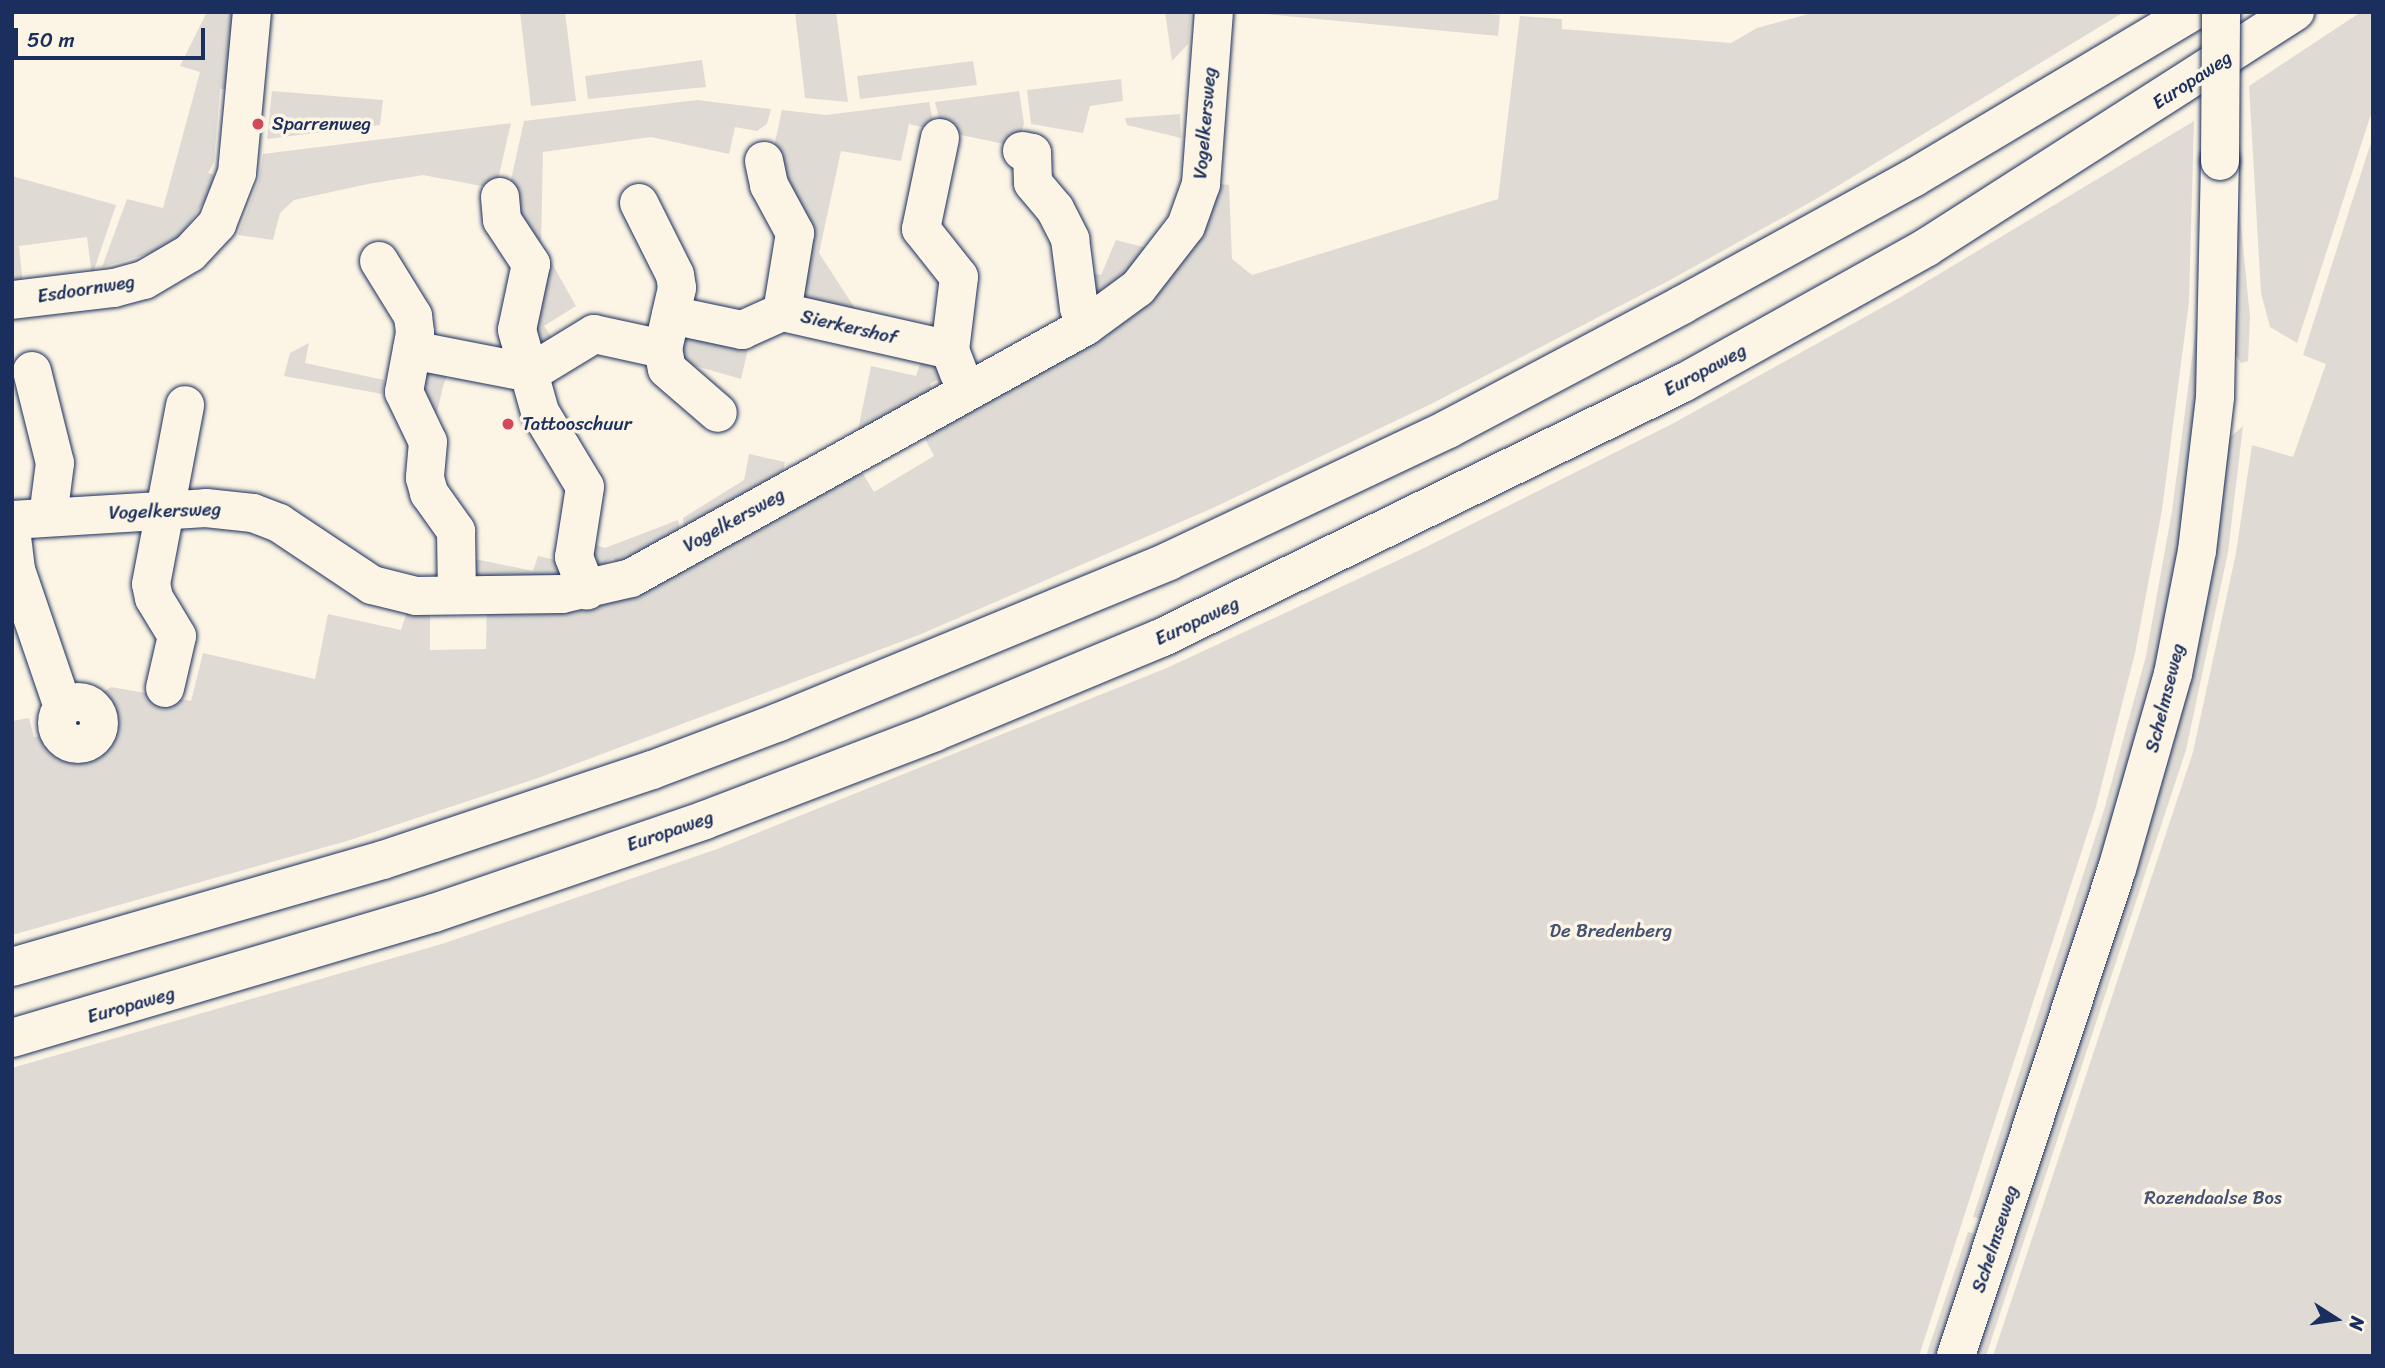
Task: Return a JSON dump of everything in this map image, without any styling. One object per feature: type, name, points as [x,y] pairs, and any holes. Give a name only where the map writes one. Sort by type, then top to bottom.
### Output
[{"type":"main road","name":"Esdoornweg","points":[[12,300],[114,288],[144,279],[190,253],[218,224],[237,173],[251,12]]},
{"type":"main road","name":"Vogelkersweg","points":[[30,519],[206,508],[253,513],[279,523],[372,584],[416,596],[587,591],[631,578],[1086,326],[1138,288],[1191,217],[1201,184],[1214,12]]},
{"type":"main road","points":[[12,967],[383,860],[652,770],[779,722],[1169,561],[1448,429],[1682,305],[1913,178],[2192,12]]},
{"type":"main road","name":"Schelmseweg","points":[[1956,1356],[2117,869],[2173,674],[2197,551],[2215,397],[2221,12]]},
{"type":"main road","name":"Europaweg","points":[[12,1038],[422,917],[705,820],[935,732],[1161,638],[1682,383],[1927,247],[2295,12]]},
{"type":"main road","points":[[940,138],[921,229],[959,277],[950,349],[966,391]]},
{"type":"main road","points":[[1023,151],[1032,153],[1032,183],[1055,209],[1070,239],[1079,308],[1086,326]]},
{"type":"main road","name":"Sierkershof","points":[[764,161],[769,185],[795,233],[782,312],[950,349]]},
{"type":"main road","points":[[500,197],[502,220],[531,264],[517,330],[540,412],[585,487],[574,557],[587,591]]},
{"type":"main road","points":[[639,204],[675,275],[667,332],[667,369],[718,413]]},
{"type":"main road","points":[[379,261],[412,316],[412,350],[404,392],[428,442],[425,478],[429,493],[456,531],[457,596]]},
{"type":"main road","points":[[412,350],[530,373],[594,334],[742,330],[782,312]]},
{"type":"main road","points":[[30,519],[55,463],[32,370]]},
{"type":"main road","points":[[165,688],[177,636],[154,598],[151,584],[185,405]]},
{"type":"main road","points":[[12,537],[16,570],[63,707]]},
{"type":"green space","points":[[207,12],[238,12],[232,89],[220,89],[214,162],[208,173],[215,175],[206,199],[180,236],[158,251],[102,267],[127,199],[163,208],[200,72],[180,66]]},
{"type":"green space","points":[[520,12],[565,12],[576,101],[531,106]]},
{"type":"green space","points":[[795,12],[836,12],[848,102],[805,98]]},
{"type":"green space","points":[[1165,12],[1191,12],[1188,44],[1172,61]]},
{"type":"green space","points":[[1244,12],[1475,12],[1500,15],[1498,36]]},
{"type":"green space","points":[[1816,12],[2124,12],[1818,198],[1672,279],[1433,403],[1213,508],[919,635],[538,778],[347,841],[12,935],[12,721],[29,718],[34,737],[51,735],[71,751],[93,747],[104,739],[108,725],[96,697],[111,687],[191,701],[203,653],[315,679],[328,614],[401,630],[409,605],[430,604],[430,650],[486,649],[487,604],[562,603],[858,466],[874,492],[934,456],[921,431],[1122,315],[1211,183],[1229,185],[1232,259],[1252,275],[1498,199],[1520,16],[1562,19],[1562,29],[1731,43],[1757,28]]},
{"type":"green space","points":[[2361,12],[2373,12],[2373,108],[2297,343],[2270,327],[2261,293],[2249,86]]},
{"type":"green space","points":[[702,60],[706,87],[588,99],[585,76]]},
{"type":"green space","points":[[973,61],[977,85],[860,99],[857,76]]},
{"type":"green space","points":[[1121,79],[1123,101],[1090,106],[1083,133],[1031,124],[1027,90]]},
{"type":"green space","points":[[272,91],[383,100],[380,125],[267,139]]},
{"type":"green space","points":[[1019,91],[1024,123],[1018,147],[942,131],[935,102]]},
{"type":"green space","points":[[697,100],[771,109],[767,124],[757,131],[735,127],[729,154],[651,137],[543,152],[541,244],[576,306],[544,326],[555,342],[538,347],[507,198],[524,121]]},
{"type":"green space","points":[[929,102],[935,130],[909,124],[901,161],[841,151],[819,253],[864,322],[804,298],[772,156],[782,110],[826,115]]},
{"type":"green space","points":[[1180,114],[1181,138],[1127,125],[1125,118]]},
{"type":"green space","name":"De Bredenberg","points":[[2194,121],[2189,302],[2162,510],[2135,653],[2096,807],[1919,1356],[12,1356],[12,1068],[445,943],[720,848],[1169,667],[1422,549],[1672,424],[1899,298]]},
{"type":"green space","points":[[511,123],[497,184],[492,188],[423,175],[368,184],[294,200],[280,213],[273,240],[238,235],[259,180],[263,154]]},
{"type":"green space","name":"Rozendaalse Bos","points":[[2373,136],[2373,1356],[1993,1356],[2193,752],[2236,553],[2252,445],[2293,457],[2326,364],[2303,355]]},
{"type":"green space","points":[[12,176],[116,205],[92,276],[87,237],[19,246],[23,285],[12,286]]},
{"type":"green space","points":[[2238,195],[2250,317],[2248,361],[2241,363],[2232,349]]},
{"type":"green space","points":[[1116,240],[1151,249],[1096,301],[1084,272],[1101,275]]},
{"type":"green space","points":[[2199,304],[2204,305],[2185,539],[2138,747],[1987,1221],[1973,1217],[2104,810],[2146,656],[2172,511]]},
{"type":"green space","points":[[677,334],[750,340],[741,379],[682,362]]},
{"type":"green space","points":[[309,343],[305,363],[384,380],[382,394],[284,376],[290,353]]},
{"type":"green space","points":[[924,353],[948,377],[942,387],[937,380],[930,384],[933,393],[857,435],[871,366],[916,376]]},
{"type":"green space","points":[[450,366],[432,433],[417,383],[430,369]]},
{"type":"green space","points":[[2243,426],[2228,552],[2186,750],[1986,1356],[1970,1356],[2226,441]]},
{"type":"green space","points":[[749,454],[785,462],[781,479],[685,532],[683,518],[744,480]]},
{"type":"green space","points":[[678,520],[681,535],[618,568],[614,558],[606,561],[610,571],[601,574],[589,543],[605,548]]},
{"type":"green space","points":[[538,556],[564,562],[572,575],[472,580],[465,557],[533,571]]},
{"type":"green space","points":[[1968,1232],[1982,1236],[1942,1356],[1926,1356]]},
{"type":"place","name":"Sparrenweg","points":[[258,124]]},
{"type":"place","name":"Tattooschuur","points":[[508,424]]}]
